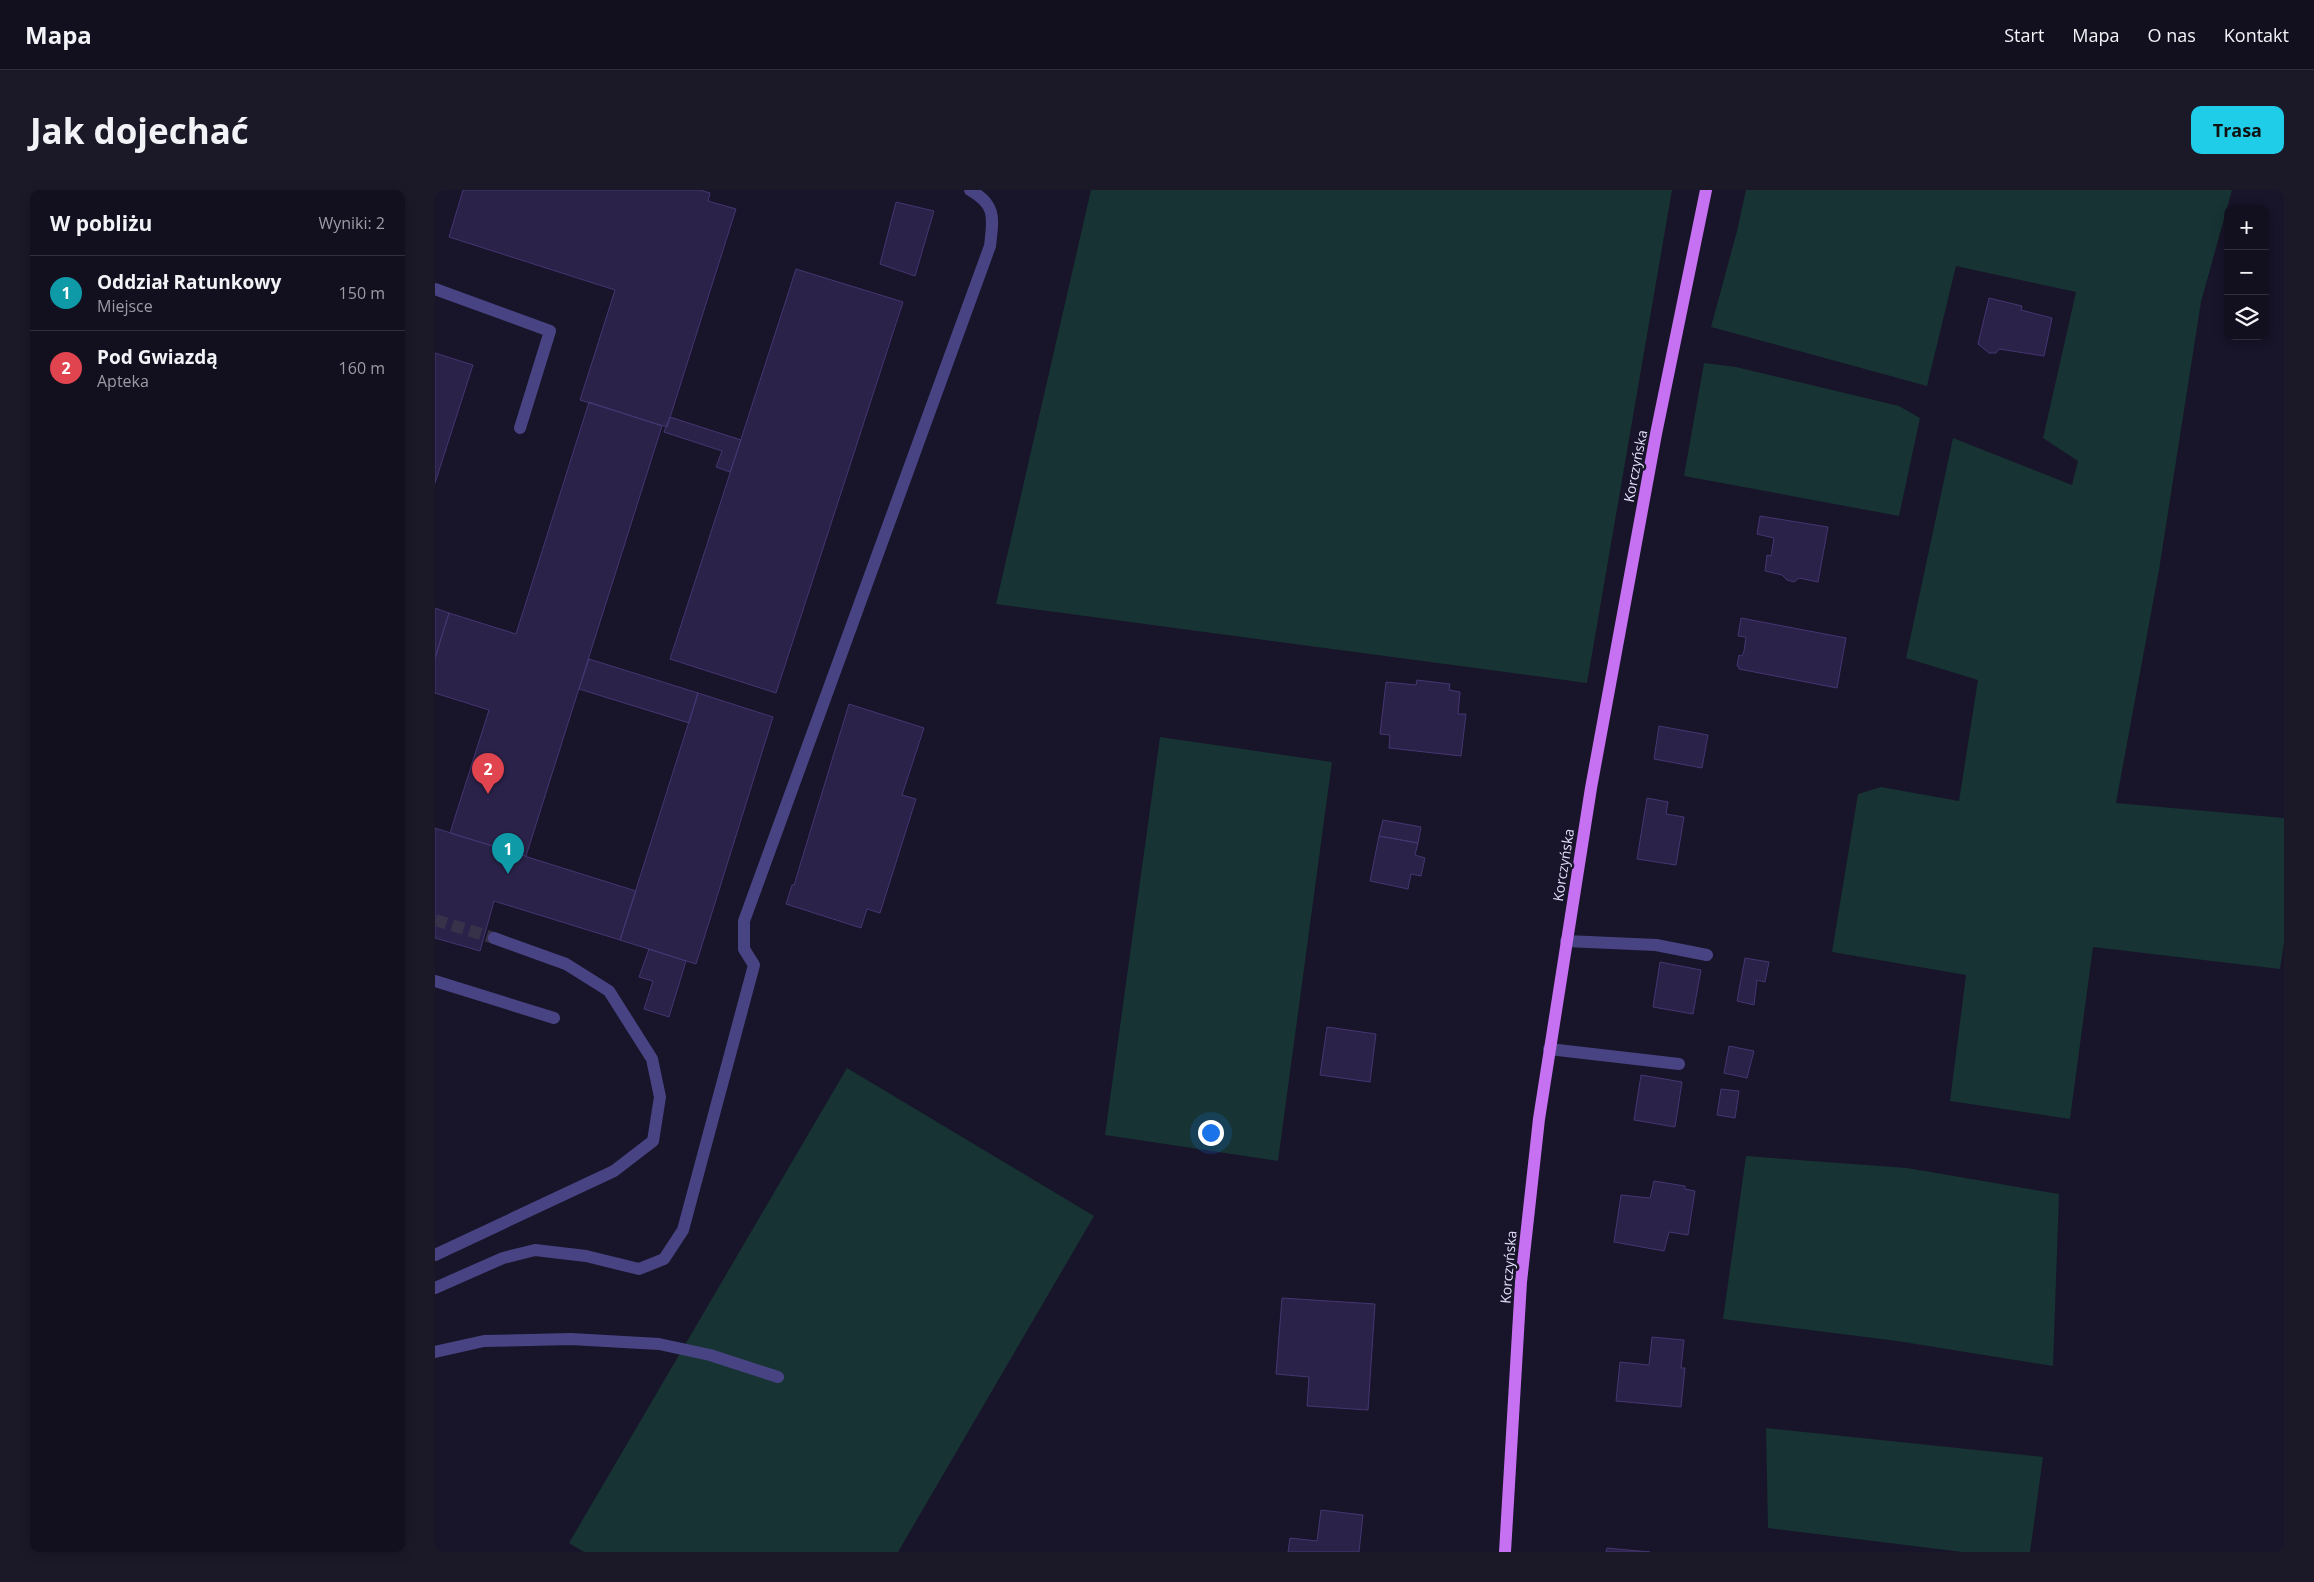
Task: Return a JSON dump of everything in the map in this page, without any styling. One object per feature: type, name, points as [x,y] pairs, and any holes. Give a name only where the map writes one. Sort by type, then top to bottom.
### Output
[{"type":"main road","name":"Korczyńska","points":[[1505,1552],[1521,1282],[1539,1119],[1549,1049],[1591,788],[1649,472],[1706,190]]},
{"type":"lane","points":[[435,1288],[503,1258],[535,1250],[587,1256],[639,1269],[664,1259],[683,1230],[753,965],[744,949],[744,921],[990,246],[992,212],[986,201],[970,190]]},
{"type":"lane","points":[[435,289],[550,330],[521,428]]},
{"type":"lane","points":[[435,1255],[614,1171],[653,1140],[660,1097],[652,1059],[609,991],[566,964],[494,938]]},
{"type":"lane","points":[[1566,941],[1656,945],[1707,955]]},
{"type":"lane","points":[[435,982],[554,1018]]},
{"type":"lane","points":[[1549,1049],[1679,1064]]},
{"type":"lane","points":[[435,1352],[484,1341],[571,1338],[659,1344],[710,1355],[778,1377]]},
{"type":"green space","points":[[1091,190],[1672,190],[1587,683],[996,604]]},
{"type":"green space","points":[[1746,190],[2232,190],[2228,205],[2224,205],[2224,219],[2201,302],[2159,570],[2116,803],[2284,818],[2284,942],[2280,969],[2093,947],[2070,1119],[1950,1101],[1966,975],[1832,952],[1858,794],[1881,787],[1959,801],[1978,680],[1906,658],[1953,438],[2072,485],[2078,461],[2043,438],[2076,292],[1956,266],[1927,386],[1711,327]]},
{"type":"green space","points":[[1704,363],[1736,367],[1899,406],[1920,418],[1899,516],[1684,476]]},
{"type":"green space","points":[[1160,737],[1332,762],[1278,1161],[1105,1135]]},
{"type":"green space","points":[[847,1068],[1094,1216],[898,1552],[584,1552],[569,1543]]},
{"type":"green space","points":[[1746,1156],[1907,1168],[2059,1194],[2053,1366],[1897,1341],[1723,1319]]},
{"type":"green space","points":[[1766,1428],[2043,1457],[2030,1552],[1962,1552],[1768,1528]]},
{"type":"building","points":[[463,190],[700,190],[710,193],[708,201],[736,209],[667,427],[580,400],[615,290],[449,237]]},
{"type":"building","points":[[896,202],[934,211],[915,276],[880,264]]},
{"type":"building","points":[[796,269],[903,302],[776,693],[670,659]]},
{"type":"building","points":[[1989,298],[2022,306],[2021,310],[2052,318],[2044,356],[1999,349],[1996,353],[1989,353],[1978,344]]},
{"type":"building","points":[[435,353],[473,365],[435,483]]},
{"type":"building","points":[[589,402],[662,426],[526,856],[450,833],[489,710],[435,693],[435,658],[449,613],[516,634]]},
{"type":"building","points":[[670,417],[741,440],[730,472],[716,467],[722,451],[664,432]]},
{"type":"building","points":[[1760,516],[1828,527],[1818,582],[1799,578],[1794,582],[1787,580],[1782,575],[1765,571],[1767,555],[1771,556],[1774,538],[1757,534]]},
{"type":"building","points":[[435,608],[449,613],[435,658]]},
{"type":"building","points":[[1741,618],[1846,638],[1837,688],[1739,669],[1737,666],[1739,655],[1742,656],[1744,651],[1746,637],[1738,636]]},
{"type":"building","points":[[589,659],[698,693],[689,723],[579,689]]},
{"type":"building","points":[[1417,680],[1450,684],[1449,690],[1460,692],[1458,714],[1466,714],[1461,756],[1389,748],[1390,735],[1380,734],[1386,682],[1416,685]]},
{"type":"building","points":[[698,693],[773,717],[696,964],[620,940]]},
{"type":"building","points":[[849,704],[924,728],[902,795],[916,799],[880,913],[867,909],[861,928],[786,904],[792,885],[794,885]]},
{"type":"building","points":[[1659,726],[1708,735],[1702,768],[1654,759]]},
{"type":"building","points":[[1647,798],[1668,802],[1666,814],[1684,817],[1676,865],[1637,859]]},
{"type":"building","points":[[1383,820],[1421,827],[1418,843],[1379,836]]},
{"type":"building","points":[[435,828],[636,891],[620,940],[494,901],[480,951],[435,938]]},
{"type":"building","points":[[1379,836],[1418,843],[1415,855],[1425,858],[1421,876],[1411,874],[1408,889],[1370,881]]},
{"type":"building","points":[[649,949],[686,961],[669,1017],[644,1009],[653,981],[639,977]]},
{"type":"building","points":[[1745,958],[1769,962],[1765,982],[1757,980],[1754,1005],[1737,1001]]},
{"type":"building","points":[[1660,962],[1701,970],[1693,1014],[1653,1007]]},
{"type":"building","points":[[1327,1027],[1376,1034],[1370,1082],[1320,1075]]},
{"type":"building","points":[[1729,1046],[1754,1051],[1747,1078],[1724,1073]]},
{"type":"building","points":[[1641,1075],[1682,1082],[1675,1127],[1634,1120]]},
{"type":"building","points":[[1721,1089],[1739,1091],[1735,1118],[1717,1115]]},
{"type":"building","points":[[1654,1181],[1685,1186],[1685,1189],[1695,1191],[1688,1235],[1669,1232],[1664,1251],[1614,1242],[1621,1195],[1650,1198]]},
{"type":"building","points":[[1282,1298],[1375,1304],[1368,1410],[1307,1406],[1309,1377],[1276,1374]]},
{"type":"building","points":[[1652,1337],[1684,1340],[1681,1368],[1685,1368],[1681,1407],[1616,1401],[1620,1362],[1649,1365]]},
{"type":"building","points":[[1321,1510],[1363,1515],[1359,1552],[1288,1552],[1290,1538],[1317,1541]]},
{"type":"building","points":[[1607,1548],[1650,1552],[1606,1552]]},
{"type":"tunnel","points":[[435,920],[494,938]]},
{"type":"place","name":"Pod Gwiazdą","points":[[488,794]]},
{"type":"place","name":"Oddział Ratunkowy","points":[[508,874]]}]
